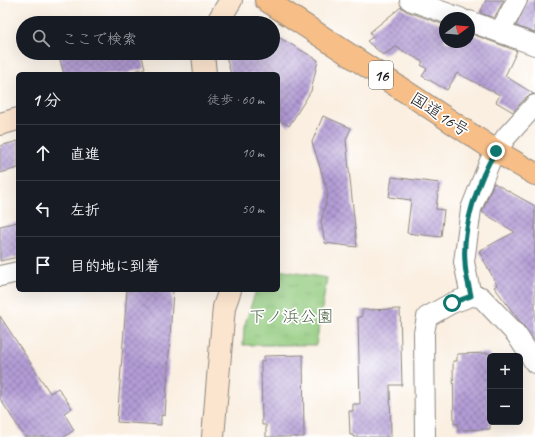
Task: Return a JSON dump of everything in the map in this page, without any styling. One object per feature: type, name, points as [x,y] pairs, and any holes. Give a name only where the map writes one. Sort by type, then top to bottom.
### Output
[{"type":"highway","name":"国道16号","points":[[266,0],[496,151],[535,174]]},
{"type":"street","points":[[221,16],[231,0]]},
{"type":"street","points":[[410,0],[443,12]]},
{"type":"street","points":[[500,32],[516,0]]},
{"type":"street","points":[[475,23],[535,45]]},
{"type":"street","points":[[471,296],[464,262],[471,209],[482,179],[496,151],[506,137],[535,105]]},
{"type":"street","points":[[0,124],[16,120]]},
{"type":"street","points":[[0,276],[16,272]]},
{"type":"street","points":[[213,437],[224,307],[229,292]]},
{"type":"street","points":[[425,437],[424,333],[427,317],[452,303],[471,296],[481,297],[516,334],[535,363]]},
{"type":"green space","name":"下ノ浜公園","points":[[280,270],[327,278],[316,345],[243,345],[244,327],[255,292],[280,292]]},
{"type":"building","points":[[486,0],[504,0],[494,18],[480,13]]},
{"type":"building","points":[[528,0],[535,0],[535,33],[516,26]]},
{"type":"building","points":[[401,7],[406,11],[439,23],[439,48],[475,48],[475,35],[517,51],[505,76],[534,94],[526,97],[513,112],[496,102],[500,95],[457,73],[447,90],[422,76],[427,69],[421,65],[423,62],[396,47],[383,55],[367,41],[373,37],[370,32]]},
{"type":"building","points":[[280,38],[318,60],[311,91],[289,126],[280,120],[280,72],[230,72],[227,60],[280,60]]},
{"type":"building","points":[[60,60],[143,60],[145,68],[131,72],[63,72]]},
{"type":"building","points":[[323,116],[351,128],[346,140],[357,247],[325,243],[321,222],[328,193],[312,142]]},
{"type":"building","points":[[16,142],[16,169],[0,173],[0,146]]},
{"type":"building","points":[[392,177],[439,183],[436,209],[444,210],[441,237],[407,233],[411,200],[389,197]]},
{"type":"building","points":[[494,183],[535,206],[535,341],[494,287],[497,285],[479,251],[515,232],[482,212]]},
{"type":"building","points":[[16,222],[16,257],[0,261],[0,226]]},
{"type":"building","points":[[127,292],[173,292],[165,416],[161,415],[161,425],[117,422]]},
{"type":"building","points":[[400,309],[402,385],[390,385],[391,437],[353,437],[353,435],[350,435],[349,411],[353,411],[353,404],[360,404],[358,317],[362,317],[362,310]]},
{"type":"building","points":[[0,316],[50,393],[58,388],[72,408],[64,413],[74,430],[64,437],[25,437],[0,399]]},
{"type":"building","points":[[487,353],[487,425],[490,425],[490,429],[458,430],[458,423],[454,424],[453,361],[457,361],[457,354]]},
{"type":"building","points":[[303,355],[304,437],[266,437],[266,425],[262,425],[261,361],[264,361],[264,356]]},
{"type":"route","points":[[452,303],[471,296],[464,262],[471,209],[482,179],[496,151]]}]
